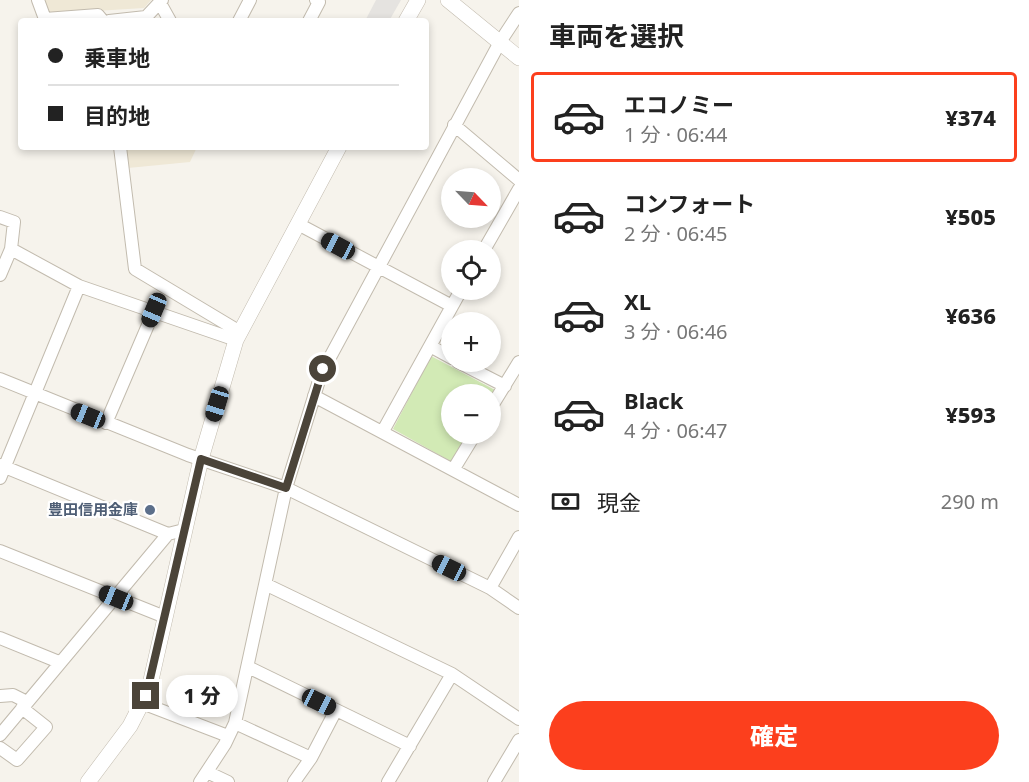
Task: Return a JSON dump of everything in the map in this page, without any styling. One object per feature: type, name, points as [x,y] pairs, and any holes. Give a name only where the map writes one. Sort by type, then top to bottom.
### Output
[{"type":"street","points":[[38,0],[45,18]]},
{"type":"street","points":[[241,18],[250,0]]},
{"type":"street","points":[[311,18],[319,2],[316,0]]},
{"type":"street","points":[[408,18],[418,0]]},
{"type":"street","points":[[448,0],[519,58]]},
{"type":"street","points":[[137,18],[146,17],[161,1],[169,18]]},
{"type":"street","points":[[228,782],[204,777],[235,723],[267,585],[286,488],[321,374],[454,125],[500,42],[519,13]]},
{"type":"street","points":[[58,18],[98,15],[100,18]]},
{"type":"street","points":[[454,125],[519,180]]},
{"type":"street","points":[[120,150],[135,269],[238,336]]},
{"type":"street","points":[[88,782],[130,726],[149,689],[201,459],[238,336],[337,150]]},
{"type":"street","points":[[490,240],[519,189]]},
{"type":"street","points":[[0,216],[14,222],[11,249],[0,275]]},
{"type":"street","points":[[298,224],[452,306]]},
{"type":"street","points":[[11,249],[79,286],[238,336]]},
{"type":"street","points":[[79,286],[1,470],[168,534],[184,530]]},
{"type":"street","points":[[383,431],[455,300]]},
{"type":"street","points":[[106,423],[154,310]]},
{"type":"street","points":[[430,346],[441,352]]},
{"type":"street","points":[[501,392],[519,362]]},
{"type":"street","points":[[478,372],[505,386]]},
{"type":"street","points":[[0,379],[106,423],[286,488],[490,588],[519,608]]},
{"type":"street","points":[[314,396],[519,505]]},
{"type":"street","points":[[453,470],[470,444]]},
{"type":"street","points":[[0,735],[168,534]]},
{"type":"street","points":[[490,588],[519,537]]},
{"type":"street","points":[[0,550],[165,617]]},
{"type":"street","points":[[267,585],[452,674],[519,720]]},
{"type":"street","points":[[0,638],[59,662]]},
{"type":"street","points":[[248,667],[410,746]]},
{"type":"street","points":[[388,782],[452,674]]},
{"type":"street","points":[[0,696],[14,695],[46,727],[16,760],[0,748]]},
{"type":"street","points":[[142,703],[228,736]]},
{"type":"street","points":[[294,782],[311,758],[336,710]]},
{"type":"street","points":[[235,723],[311,758]]},
{"type":"street","points":[[494,782],[519,740]]},
{"type":"shaded area","points":[[41,0],[151,0],[144,8],[47,14]]},
{"type":"shaded area","points":[[376,0],[401,0],[391,18],[367,18]]},
{"type":"shaded area","points":[[126,150],[196,150],[190,162],[128,168]]},
{"type":"green space","points":[[431,356],[441,361],[441,372],[461,372],[484,384],[441,384],[441,444],[463,444],[452,462],[393,429]]},
{"type":"place","name":"豊田信用金庫","points":[[150,510]]},
{"type":"route","points":[[146,696],[201,459],[286,488],[323,369]]}]
